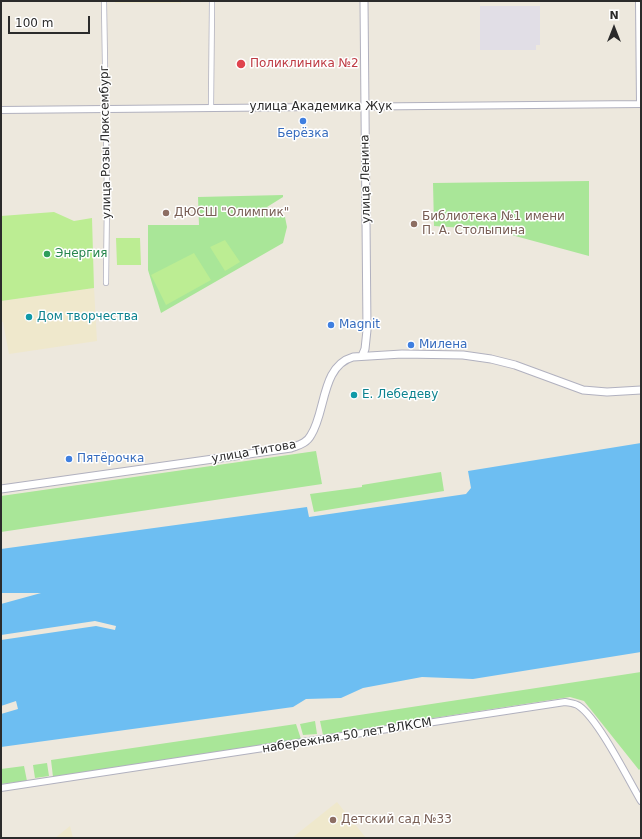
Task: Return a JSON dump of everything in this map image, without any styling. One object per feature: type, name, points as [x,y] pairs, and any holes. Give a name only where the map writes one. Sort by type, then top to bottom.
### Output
[{"type":"main road","name":"улица Ленина","points":[[362,356],[365,349],[367,330],[364,1]]},
{"type":"main road","name":"улица Титова","points":[[1,489],[291,448],[303,444],[311,436],[330,380],[337,367],[346,359],[362,356],[409,354],[463,355],[491,359],[520,366],[583,390],[607,392],[641,390]]},
{"type":"street","name":"улица Розы Люксембург","points":[[104,1],[106,109],[106,283]]},
{"type":"street","points":[[210,108],[212,1]]},
{"type":"street","points":[[639,1],[640,104]]},
{"type":"street","name":"улица Академика Жук","points":[[1,110],[640,104]]},
{"type":"street","name":"набережная 50 лет ВЛКСМ","points":[[1,788],[565,702],[573,703],[580,707],[593,721],[616,756],[641,801]]},
{"type":"shaded area","points":[[115,1],[181,1],[181,3],[115,3]]},
{"type":"shaded area","points":[[480,6],[540,6],[540,45],[536,45],[536,50],[480,50]]},
{"type":"shaded area","points":[[94,288],[97,341],[9,354],[3,322],[1,322],[1,301]]},
{"type":"shaded area","name":"Детский сад №33","points":[[337,802],[366,838],[292,838]]},
{"type":"shaded area","points":[[70,826],[73,838],[55,838]]},
{"type":"green space","points":[[589,181],[589,256],[493,230],[434,226],[433,183]]},
{"type":"green space","points":[[283,195],[283,197],[267,207],[285,217],[287,227],[283,243],[161,313],[148,270],[148,225],[199,225],[198,197]]},
{"type":"green space","name":"Энергия","points":[[54,212],[74,221],[92,218],[94,288],[1,301],[1,216]]},
{"type":"green space","points":[[116,238],[140,238],[141,265],[117,265]]},
{"type":"green space","points":[[225,240],[240,262],[225,271],[210,247]]},
{"type":"green space","points":[[194,253],[211,280],[166,305],[151,275]]},
{"type":"green space","points":[[316,451],[322,484],[1,532],[1,496]]},
{"type":"green space","points":[[441,472],[444,491],[314,512],[310,494],[362,487],[362,485]]},
{"type":"green space","points":[[641,672],[641,768],[639,770],[584,701],[570,697],[323,735],[320,721]]},
{"type":"green space","points":[[315,721],[317,734],[303,735],[300,724]]},
{"type":"green space","points":[[296,724],[301,739],[53,777],[51,760]]},
{"type":"green space","points":[[47,763],[49,776],[35,778],[33,765]]},
{"type":"green space","points":[[24,766],[27,781],[1,784],[1,769]]},
{"type":"water","points":[[641,443],[641,652],[473,679],[422,677],[363,688],[341,698],[306,699],[293,707],[1,747],[1,640],[96,626],[115,630],[116,626],[95,621],[1,635],[1,604],[41,593],[1,593],[1,549],[307,507],[309,517],[466,494],[471,488],[468,471]]},
{"type":"pier","points":[[16,701],[18,709],[1,714],[1,706]]},
{"type":"place","name":"Поликлиника №2","points":[[241,64]]},
{"type":"place","name":"Берёзка","points":[[303,121]]},
{"type":"place","name":"ДЮСШ \"Олимпик\"","points":[[166,213]]},
{"type":"place","name":"Библиотека №1 имени П. А. Столыпина","points":[[414,224]]},
{"type":"place","name":"Энергия","points":[[47,254]]},
{"type":"place","name":"Дом творчества","points":[[29,317]]},
{"type":"place","name":"Magnit","points":[[331,325]]},
{"type":"place","name":"Милена","points":[[411,345]]},
{"type":"place","name":"Е. Лебедеву","points":[[354,395]]},
{"type":"place","name":"Пятёрочка","points":[[69,459]]},
{"type":"place","name":"Детский сад №33","points":[[333,820]]}]
